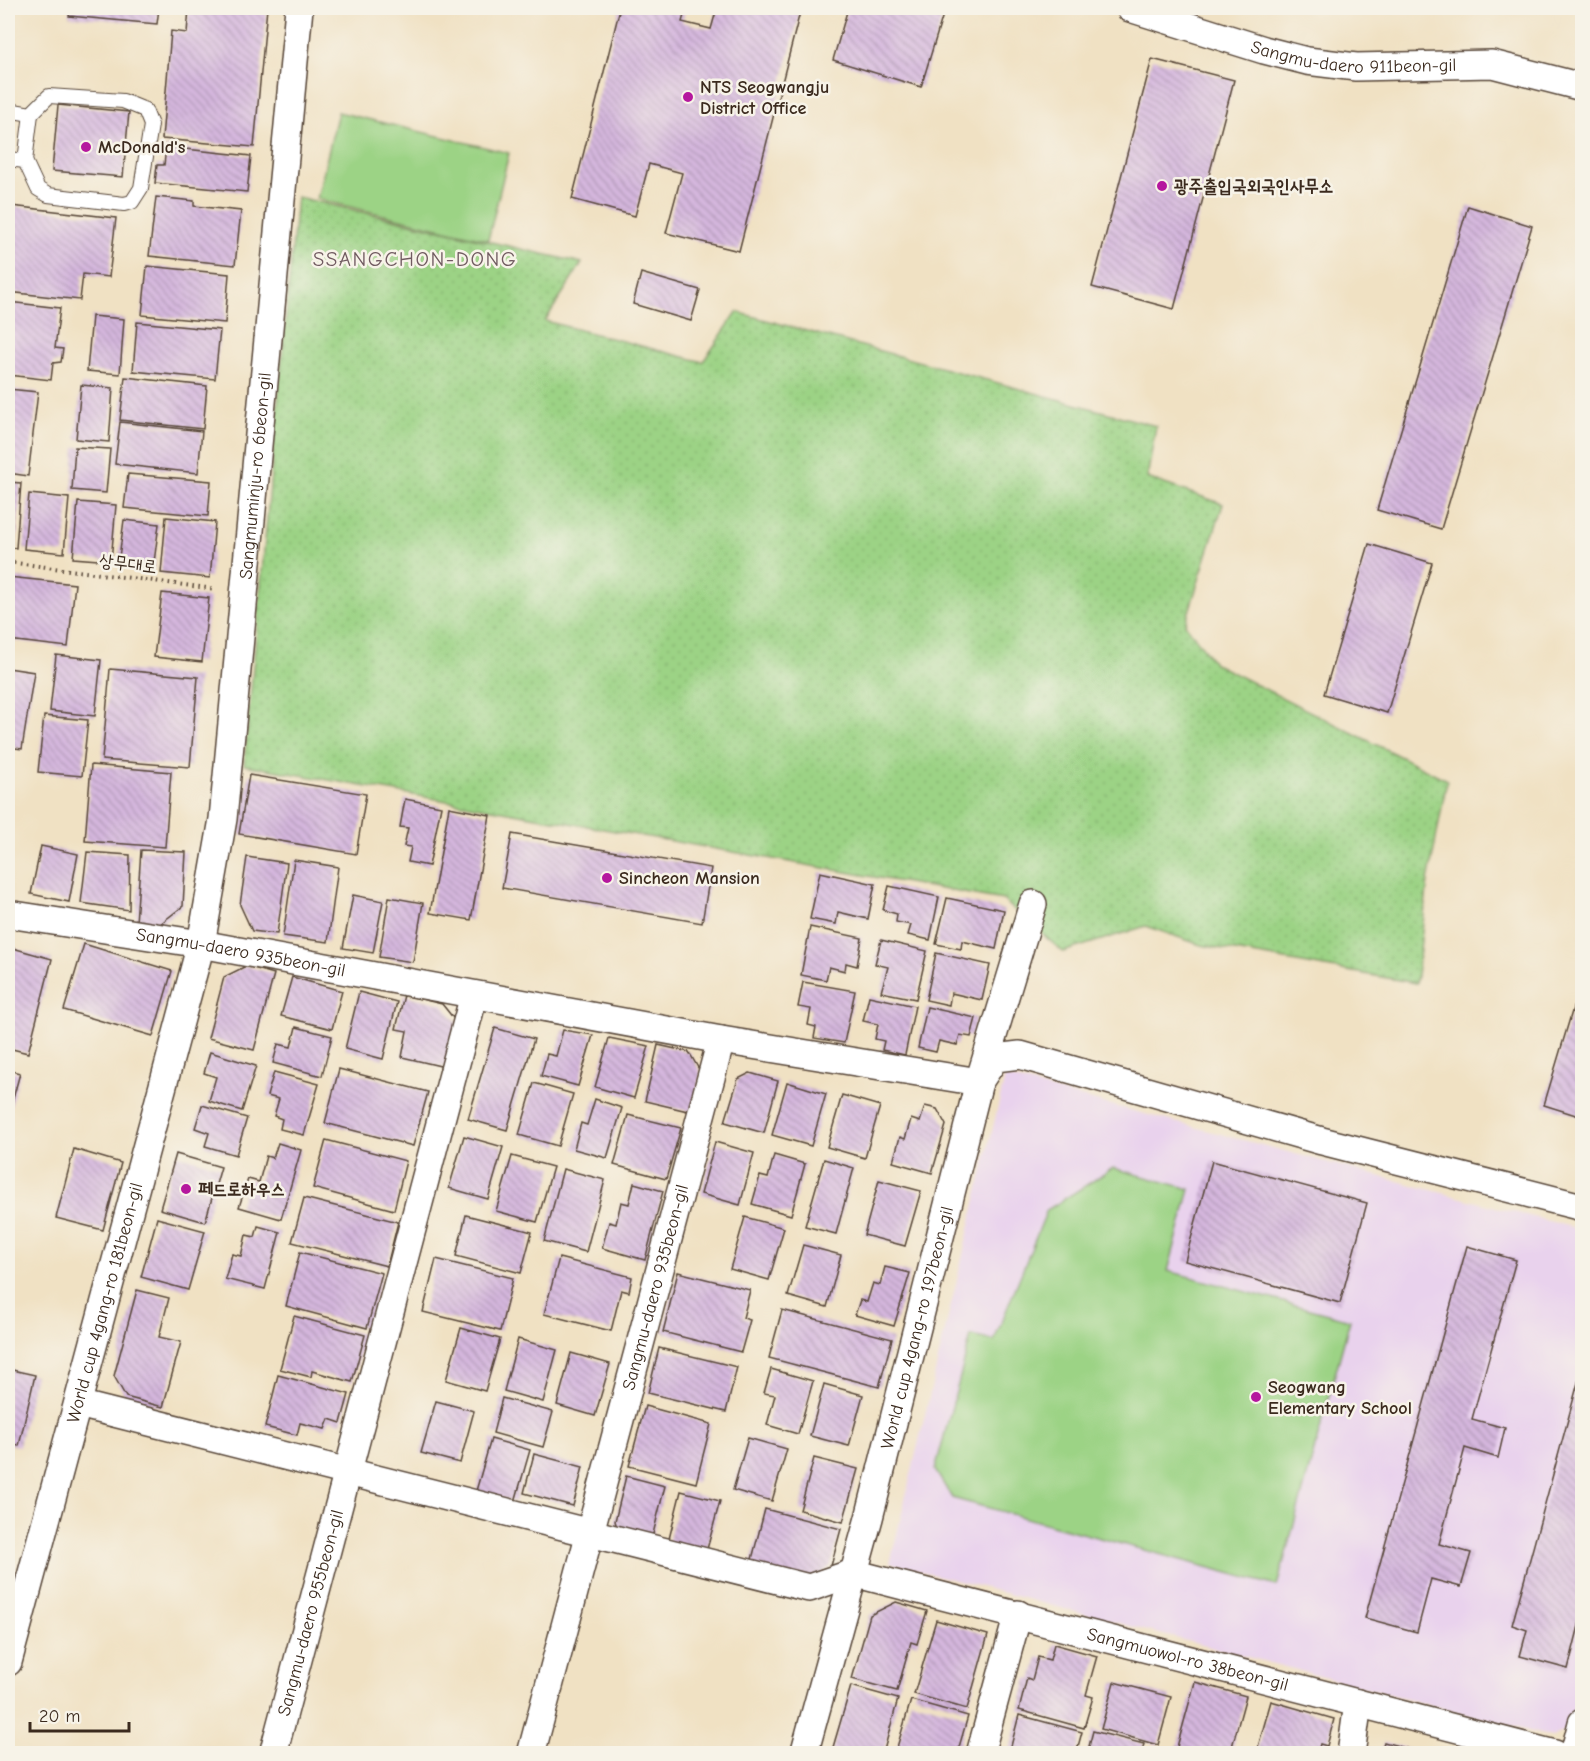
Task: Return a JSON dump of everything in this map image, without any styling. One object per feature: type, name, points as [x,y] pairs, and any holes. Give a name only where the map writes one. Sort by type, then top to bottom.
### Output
[{"type":"street","name":"Sangmuminju-ro 6beon-gil","points":[[201,944],[224,819],[299,8]]},
{"type":"street","name":"Sangmu-daero 911beon-gil","points":[[1130,8],[1307,61],[1356,67],[1492,64],[1582,87]]},
{"type":"street","name":"World cup 4gang-ro 197beon-gil","points":[[804,1754],[869,1518],[979,1082],[1033,904]]},
{"type":"street","name":"Sangmu-daero 935beon-gil","points":[[8,914],[201,944],[721,1040],[979,1082]]},
{"type":"street","name":"World cup 4gang-ro 181beon-gil","points":[[8,1662],[201,944]]},
{"type":"street","points":[[348,1472],[474,995]]},
{"type":"street","name":"Sangmu-daero 935beon-gil","points":[[591,1534],[721,1040]]},
{"type":"street","points":[[979,1082],[995,1058],[1020,1054],[1322,1141],[1582,1207]]},
{"type":"street","points":[[78,1404],[809,1588],[853,1573]]},
{"type":"street","name":"Sangmu-daero 955beon-gil","points":[[273,1754],[348,1472]]},
{"type":"street","points":[[531,1754],[591,1534]]},
{"type":"street","name":"Sangmuowol-ro 38beon-gil","points":[[853,1573],[1555,1754]]},
{"type":"street","points":[[980,1754],[1018,1614]]},
{"type":"street","points":[[1351,1754],[1358,1703]]},
{"type":"street","points":[[1574,1754],[1582,1723]]},
{"type":"lane","points":[[49,96],[123,101],[144,110],[151,125],[141,189],[132,202],[124,204],[48,195],[38,189],[25,161],[31,114],[49,96]]},
{"type":"lane","points":[[8,110],[31,114]]},
{"type":"lane","points":[[8,159],[25,161]]},
{"type":"path","name":"상무대로","points":[[8,562],[244,592]]},
{"type":"shaded area","name":"Seogwang Elementary School","points":[[1005,1077],[1582,1230],[1582,1688],[1572,1726],[1552,1737],[890,1563]]},
{"type":"green space","points":[[338,112],[509,153],[488,240],[317,199]]},
{"type":"green space","points":[[297,197],[582,263],[545,321],[703,362],[737,312],[1156,426],[1147,478],[1223,504],[1185,624],[1215,664],[1447,780],[1428,881],[1416,983],[1201,945],[1146,926],[1063,952],[1003,900],[244,765]]},
{"type":"green space","points":[[1113,1168],[1190,1189],[1168,1271],[1350,1320],[1277,1586],[952,1498],[935,1470],[971,1336],[994,1341],[1047,1210]]},
{"type":"building","points":[[70,8],[159,8],[157,24],[69,16]]},
{"type":"building","points":[[189,8],[267,8],[254,147],[162,139],[171,31],[187,33]]},
{"type":"building","name":"NTS Seogwangju District Office","points":[[620,8],[686,8],[682,22],[711,29],[717,8],[783,8],[800,12],[739,251],[666,233],[682,173],[649,164],[635,216],[572,199]]},
{"type":"building","points":[[848,8],[945,8],[921,87],[833,60]]},
{"type":"building","points":[[1152,59],[1234,80],[1174,309],[1092,287]]},
{"type":"building","points":[[58,105],[129,112],[123,177],[52,171]]},
{"type":"building","points":[[166,147],[251,156],[247,192],[155,183],[157,165],[164,165]]},
{"type":"building","points":[[156,197],[194,201],[194,206],[241,211],[235,265],[149,256]]},
{"type":"building","points":[[11,206],[116,218],[109,277],[83,274],[80,300],[8,292],[8,236]]},
{"type":"building","points":[[1468,206],[1532,226],[1441,529],[1377,510]]},
{"type":"building","points":[[147,266],[229,274],[225,323],[142,315]]},
{"type":"building","points":[[641,273],[700,290],[691,321],[633,304]]},
{"type":"building","points":[[8,302],[60,308],[55,348],[63,349],[61,362],[53,363],[51,380],[8,375]]},
{"type":"building","points":[[92,316],[124,319],[120,374],[87,371]]},
{"type":"building","points":[[137,322],[220,330],[215,379],[133,371]]},
{"type":"building","points":[[125,377],[207,386],[203,429],[120,420]]},
{"type":"building","points":[[81,385],[113,388],[109,442],[76,439]]},
{"type":"building","points":[[8,389],[38,392],[28,476],[8,473]]},
{"type":"building","points":[[120,422],[202,431],[198,473],[115,464]]},
{"type":"building","points":[[75,447],[110,449],[106,493],[72,490]]},
{"type":"building","points":[[128,474],[211,481],[208,516],[124,508]]},
{"type":"building","points":[[8,482],[21,483],[16,548],[8,547]]},
{"type":"building","points":[[29,494],[69,498],[64,553],[24,549]]},
{"type":"building","points":[[78,502],[116,505],[111,561],[73,558]]},
{"type":"building","points":[[166,517],[215,522],[210,578],[161,573]]},
{"type":"building","points":[[124,520],[159,524],[153,570],[118,565]]},
{"type":"building","points":[[1369,544],[1432,563],[1387,713],[1324,694]]},
{"type":"building","points":[[8,577],[75,584],[68,647],[8,640]]},
{"type":"building","points":[[162,593],[209,598],[202,662],[154,657]]},
{"type":"building","points":[[56,655],[101,660],[95,716],[50,711]]},
{"type":"building","points":[[8,668],[34,672],[22,749],[8,747]]},
{"type":"building","points":[[110,669],[198,677],[190,767],[102,760]]},
{"type":"building","points":[[44,716],[88,720],[82,776],[38,772]]},
{"type":"building","points":[[91,765],[171,772],[165,847],[85,841]]},
{"type":"building","points":[[249,775],[366,794],[356,854],[239,834]]},
{"type":"building","points":[[405,799],[441,806],[429,866],[408,862],[411,847],[404,846],[408,828],[400,827]]},
{"type":"building","points":[[449,807],[490,815],[471,920],[430,913]]},
{"type":"building","name":"Sincheon Mansion","points":[[512,834],[711,868],[702,923],[502,888]]},
{"type":"building","points":[[41,846],[78,854],[69,902],[31,894]]},
{"type":"building","points":[[141,850],[186,852],[183,906],[160,924],[136,923]]},
{"type":"building","points":[[87,852],[130,855],[129,910],[81,903]]},
{"type":"building","points":[[247,857],[287,863],[277,934],[252,931],[240,905]]},
{"type":"building","points":[[294,860],[338,867],[328,942],[283,936]]},
{"type":"building","points":[[820,872],[875,884],[868,919],[838,912],[836,924],[810,919]]},
{"type":"building","points":[[889,886],[939,897],[930,940],[908,935],[911,925],[896,922],[897,914],[883,910]]},
{"type":"building","points":[[353,895],[383,901],[373,953],[343,948]]},
{"type":"building","points":[[389,897],[423,903],[413,962],[379,957]]},
{"type":"building","points":[[947,898],[1004,910],[996,949],[962,941],[961,949],[936,944]]},
{"type":"building","points":[[810,927],[862,938],[857,966],[846,963],[845,971],[829,967],[826,980],[801,975]]},
{"type":"building","points":[[881,940],[927,951],[916,999],[881,992],[888,967],[875,964]]},
{"type":"building","points":[[84,944],[172,971],[153,1036],[64,1010]]},
{"type":"building","points":[[9,947],[52,959],[28,1053],[8,1048]]},
{"type":"building","points":[[936,953],[990,965],[982,1000],[951,993],[949,1005],[926,1000]]},
{"type":"building","points":[[246,966],[274,974],[254,1050],[208,1038],[224,977]]},
{"type":"building","points":[[292,977],[342,991],[332,1029],[281,1016]]},
{"type":"building","points":[[1582,978],[1582,1117],[1544,1105]]},
{"type":"building","points":[[803,982],[855,991],[844,1043],[814,1038],[816,1027],[808,1025],[811,1009],[798,1007]]},
{"type":"building","points":[[359,992],[397,1002],[383,1059],[345,1049]]},
{"type":"building","points":[[404,995],[442,1004],[458,1024],[449,1068],[402,1057],[407,1031],[396,1029]]},
{"type":"building","points":[[869,996],[915,1006],[905,1055],[882,1050],[884,1041],[875,1039],[878,1024],[863,1021]]},
{"type":"building","points":[[927,1007],[976,1018],[971,1037],[960,1035],[957,1045],[939,1041],[936,1052],[918,1048]]},
{"type":"building","points":[[296,1027],[332,1036],[322,1076],[273,1063],[278,1044],[291,1047]]},
{"type":"building","points":[[495,1028],[534,1039],[507,1130],[468,1119]]},
{"type":"building","points":[[563,1030],[593,1035],[578,1086],[541,1076],[547,1054],[556,1056]]},
{"type":"building","points":[[609,1038],[649,1046],[634,1098],[595,1087]]},
{"type":"building","points":[[658,1045],[689,1052],[701,1073],[692,1112],[645,1101]]},
{"type":"building","points":[[210,1052],[256,1066],[242,1111],[209,1101],[216,1077],[204,1073]]},
{"type":"building","points":[[339,1069],[428,1092],[413,1146],[325,1123]]},
{"type":"building","points":[[8,1070],[20,1073],[8,1117]]},
{"type":"building","points":[[274,1072],[319,1084],[304,1135],[280,1129],[282,1119],[274,1116],[279,1099],[267,1096]]},
{"type":"building","points":[[750,1073],[778,1081],[764,1133],[725,1122],[738,1079]]},
{"type":"building","points":[[787,1082],[826,1094],[811,1146],[772,1135]]},
{"type":"building","points":[[534,1083],[573,1094],[558,1146],[519,1135]]},
{"type":"building","points":[[842,1095],[880,1106],[865,1158],[827,1147]]},
{"type":"building","points":[[595,1099],[622,1108],[607,1158],[574,1149],[581,1123],[587,1125]]},
{"type":"building","points":[[202,1105],[247,1118],[236,1155],[205,1146],[209,1133],[195,1128]]},
{"type":"building","points":[[925,1106],[937,1109],[946,1125],[932,1173],[893,1162],[900,1137],[905,1139],[911,1119],[920,1122]]},
{"type":"building","points":[[628,1115],[681,1128],[666,1179],[614,1165]]},
{"type":"building","points":[[464,1136],[503,1147],[488,1199],[449,1188]]},
{"type":"building","points":[[326,1140],[406,1161],[394,1210],[313,1188]]},
{"type":"building","points":[[715,1142],[754,1153],[740,1205],[701,1194]]},
{"type":"building","points":[[278,1143],[301,1150],[281,1219],[239,1207],[248,1179],[259,1182],[266,1156],[273,1158]]},
{"type":"building","points":[[74,1149],[121,1163],[103,1230],[56,1218]]},
{"type":"building","points":[[176,1154],[221,1167],[205,1222],[160,1209]]},
{"type":"building","points":[[774,1155],[805,1164],[791,1215],[752,1204],[760,1176],[768,1178]]},
{"type":"building","points":[[512,1156],[553,1167],[537,1222],[496,1211]]},
{"type":"building","points":[[824,1159],[854,1168],[836,1234],[805,1226]]},
{"type":"building","points":[[1212,1161],[1367,1203],[1340,1303],[1185,1261]]},
{"type":"building","points":[[563,1169],[605,1180],[586,1252],[544,1241]]},
{"type":"building","points":[[879,1180],[921,1191],[905,1246],[864,1235]]},
{"type":"building","points":[[634,1183],[663,1191],[645,1260],[602,1248],[609,1222],[616,1224],[621,1202],[629,1204]]},
{"type":"building","points":[[304,1198],[398,1222],[387,1266],[292,1242]]},
{"type":"building","points":[[466,1215],[532,1232],[521,1273],[456,1256]]},
{"type":"building","points":[[745,1217],[784,1228],[769,1280],[730,1269]]},
{"type":"building","points":[[157,1218],[205,1231],[188,1290],[141,1277]]},
{"type":"building","points":[[258,1226],[280,1232],[265,1289],[225,1279],[232,1254],[241,1256],[246,1235],[255,1237]]},
{"type":"building","points":[[803,1245],[841,1255],[827,1307],[788,1296]]},
{"type":"building","points":[[1467,1246],[1516,1260],[1472,1419],[1505,1428],[1498,1458],[1465,1448],[1439,1544],[1471,1553],[1461,1587],[1431,1579],[1417,1632],[1365,1618]]},
{"type":"building","points":[[300,1252],[382,1273],[367,1328],[286,1306]]},
{"type":"building","points":[[559,1258],[632,1277],[629,1292],[621,1290],[611,1331],[544,1314]]},
{"type":"building","points":[[436,1259],[513,1278],[500,1331],[423,1312]]},
{"type":"building","points":[[885,1267],[910,1273],[894,1326],[855,1315],[860,1300],[867,1302],[873,1283],[880,1285]]},
{"type":"building","points":[[678,1272],[750,1290],[743,1318],[750,1320],[741,1352],[663,1332]]},
{"type":"building","points":[[137,1290],[169,1298],[159,1337],[181,1342],[163,1407],[126,1397],[114,1376]]},
{"type":"building","points":[[782,1310],[892,1339],[879,1387],[769,1358]]},
{"type":"building","points":[[294,1316],[365,1335],[352,1382],[312,1371],[311,1377],[280,1369]]},
{"type":"building","points":[[461,1328],[500,1339],[485,1391],[446,1380]]},
{"type":"building","points":[[518,1339],[557,1350],[543,1402],[504,1391]]},
{"type":"building","points":[[659,1348],[737,1367],[726,1412],[648,1393]]},
{"type":"building","points":[[571,1353],[610,1364],[595,1416],[557,1405]]},
{"type":"building","points":[[1582,1368],[1582,1614],[1568,1669],[1520,1656],[1527,1630],[1512,1625]]},
{"type":"building","points":[[8,1369],[35,1375],[19,1446],[8,1444]]},
{"type":"building","points":[[771,1369],[813,1381],[798,1434],[767,1425],[775,1395],[764,1393]]},
{"type":"building","points":[[278,1375],[349,1394],[341,1423],[329,1419],[325,1429],[300,1423],[297,1435],[265,1427]]},
{"type":"building","points":[[824,1384],[863,1395],[849,1446],[810,1436]]},
{"type":"building","points":[[502,1398],[553,1412],[543,1447],[493,1433]]},
{"type":"building","points":[[436,1401],[474,1411],[460,1463],[421,1453]]},
{"type":"building","points":[[645,1406],[711,1424],[696,1483],[629,1466]]},
{"type":"building","points":[[748,1438],[787,1449],[772,1501],[733,1490]]},
{"type":"building","points":[[491,1439],[530,1450],[515,1502],[476,1491]]},
{"type":"building","points":[[534,1454],[583,1467],[573,1506],[524,1493]]},
{"type":"building","points":[[814,1458],[858,1469],[843,1522],[800,1510]]},
{"type":"building","points":[[626,1476],[665,1486],[652,1538],[618,1530],[615,1521]]},
{"type":"building","points":[[681,1491],[720,1501],[706,1553],[668,1543]]},
{"type":"building","points":[[765,1509],[841,1529],[831,1566],[810,1583],[750,1567]]},
{"type":"building","points":[[896,1602],[927,1611],[917,1644],[911,1642],[897,1691],[852,1679],[870,1615]]},
{"type":"building","points":[[936,1620],[988,1635],[967,1709],[914,1694]]},
{"type":"building","points":[[1054,1644],[1097,1656],[1086,1695],[1093,1697],[1084,1728],[1019,1710],[1027,1678],[1032,1680],[1038,1657],[1050,1660]]},
{"type":"building","points":[[1114,1682],[1171,1697],[1158,1745],[1101,1729]]},
{"type":"building","points":[[1195,1682],[1246,1696],[1230,1754],[1201,1754],[1177,1747]]},
{"type":"building","points":[[851,1686],[898,1699],[883,1754],[831,1754]]},
{"type":"building","points":[[911,1700],[968,1716],[957,1754],[895,1754]]},
{"type":"building","points":[[1271,1701],[1334,1719],[1327,1746],[1320,1744],[1317,1754],[1256,1754]]},
{"type":"building","points":[[1019,1715],[1082,1732],[1076,1754],[1009,1754]]},
{"type":"building","points":[[1093,1731],[1144,1744],[1141,1754],[1087,1754]]},
{"type":"building","points":[[1384,1742],[1423,1753],[1423,1754],[1380,1754]]},
{"type":"place","name":"NTS Seogwangju District Office","points":[[688,97]]},
{"type":"place","name":"McDonald's","points":[[86,147]]},
{"type":"place","name":"광주출입국외국인사무소","points":[[1162,186]]},
{"type":"place","name":"Sincheon Mansion","points":[[607,878]]},
{"type":"place","name":"페드로하우스","points":[[186,1189]]},
{"type":"place","name":"Seogwang Elementary School","points":[[1256,1397]]},
{"type":"district","name":"SSANGCHON-DONG","points":[[415,259]]}]
